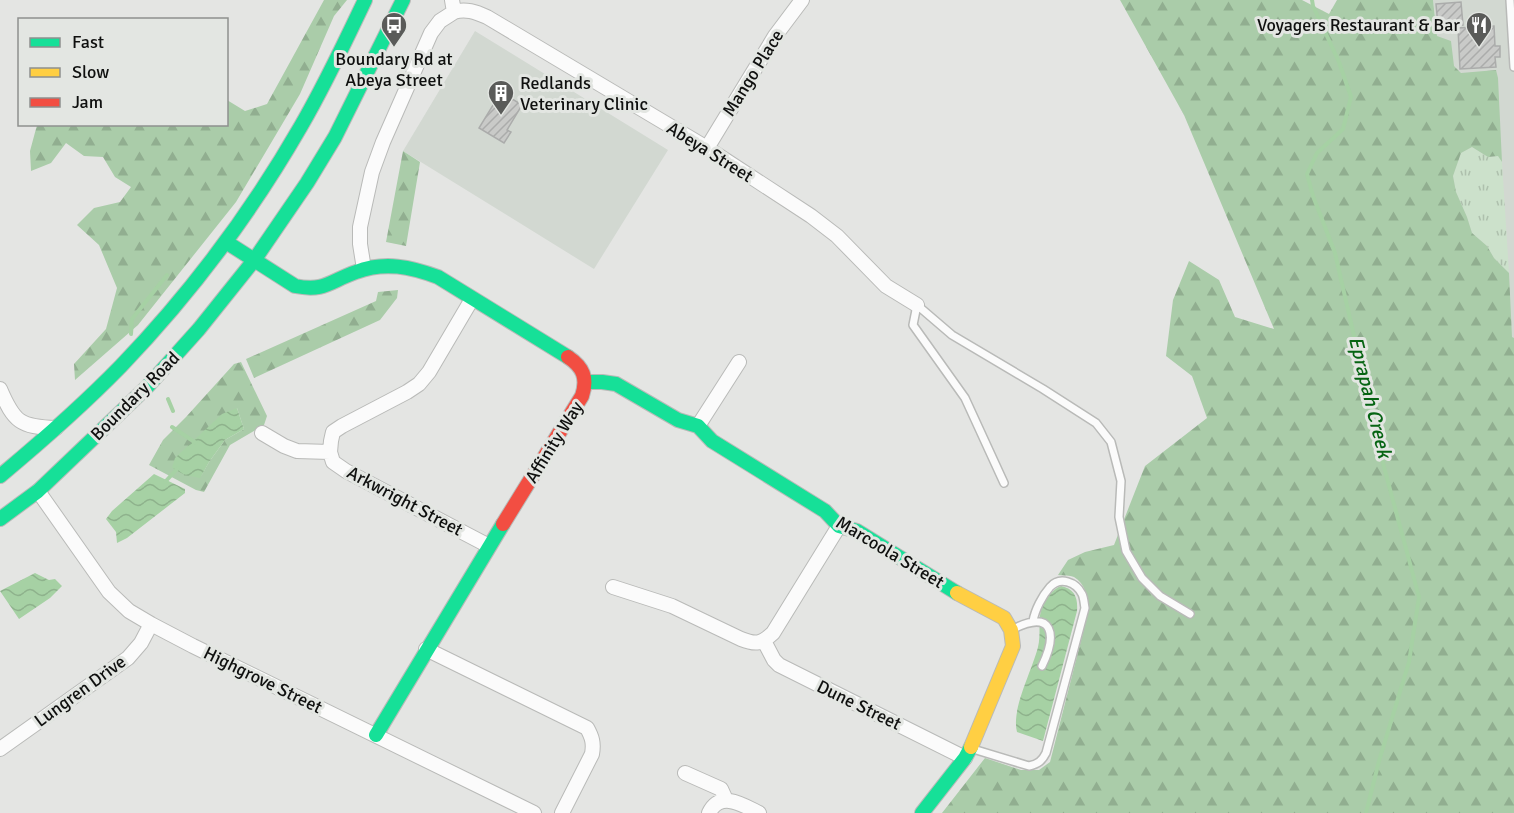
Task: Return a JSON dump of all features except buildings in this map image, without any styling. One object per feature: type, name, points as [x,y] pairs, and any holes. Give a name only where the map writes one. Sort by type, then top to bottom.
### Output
[{"type":"main road","name":"Boundary Road","points":[[0,476],[57,428],[120,367],[170,312],[226,242],[292,142],[323,88],[366,0]]},
{"type":"main road","name":"Boundary Road","points":[[0,519],[38,492],[147,387],[199,329],[255,259],[307,183],[335,136],[403,0]]},
{"type":"main road","points":[[226,242],[255,259]]},
{"type":"main road","name":"Affinity Way","points":[[255,259],[295,286],[307,289],[321,289],[364,269],[413,268],[438,277],[577,363],[583,372],[584,393],[580,401],[489,546],[376,735]]},
{"type":"main road","name":"Marcoola Street","points":[[585,382],[616,384],[678,420],[698,426],[712,441],[825,511],[839,526],[857,531],[958,593],[1004,618],[1010,624],[1011,630]]},
{"type":"main road","points":[[922,813],[968,753],[1013,646],[1011,630]]},
{"type":"street","name":"Mango Place","points":[[707,148],[776,36],[802,0]]},
{"type":"street","name":"Abeya Street","points":[[453,6],[459,10],[487,17],[707,148],[811,216],[837,236],[886,286],[917,305]]},
{"type":"street","points":[[364,269],[360,227],[372,172],[431,33],[453,6]]},
{"type":"street","name":"Arkwright Street","points":[[472,299],[429,372],[419,384],[333,432],[330,452],[333,462],[346,471],[489,546]]},
{"type":"street","points":[[698,426],[739,362]]},
{"type":"street","points":[[0,389],[13,416],[22,423],[33,427],[57,428]]},
{"type":"street","points":[[262,433],[297,451],[330,452]]},
{"type":"street","name":"Highgrove Street","points":[[38,492],[109,592],[129,611],[151,624],[534,813]]},
{"type":"street","points":[[613,587],[672,606],[747,641],[753,643],[764,641],[773,633],[839,526]]},
{"type":"street","name":"Lungren Drive","points":[[0,749],[128,658],[141,643],[151,624]]},
{"type":"street","name":"Dune Street","points":[[764,641],[779,665],[968,753]]},
{"type":"street","points":[[426,650],[587,728],[594,745],[592,754],[562,813]]},
{"type":"street","points":[[686,773],[721,789],[726,800]]},
{"type":"street","points":[[709,813],[711,808],[726,800],[735,801],[759,813]]},
{"type":"lane","points":[[1510,0],[1514,67]]},
{"type":"lane","points":[[917,305],[913,325],[965,399],[1004,483]]},
{"type":"lane","points":[[917,305],[952,336],[1096,423],[1111,442],[1121,481],[1119,517],[1126,550],[1142,578],[1160,596],[1190,614]]},
{"type":"lane","points":[[968,753],[1029,766],[1042,760],[1046,753],[1085,608],[1082,592],[1069,582],[1062,580],[1056,583],[1050,587],[1035,612],[1033,621]]},
{"type":"lane","points":[[1011,630],[1033,621],[1043,623],[1047,627],[1050,633],[1048,654],[1042,666]]},
{"type":"shaded area","points":[[1433,0],[1514,0],[1514,338],[1448,343],[1437,31]]},
{"type":"shaded area","points":[[475,31],[668,150],[594,269],[403,151]]},
{"type":"green space","points":[[324,0],[347,0],[334,16],[300,94],[236,202],[138,325],[75,380],[74,364],[106,329],[117,288],[99,245],[77,225],[94,208],[120,202],[131,187],[115,177],[103,157],[84,156],[66,143],[51,163],[31,171],[30,151],[37,126],[228,126],[228,101],[245,111],[267,104]]},
{"type":"green space","points":[[1120,0],[1302,0],[1329,14],[1337,0],[1433,0],[1437,36],[1451,41],[1454,66],[1461,73],[1496,70],[1502,162],[1498,156],[1488,157],[1472,147],[1461,153],[1453,176],[1456,192],[1472,233],[1487,246],[1494,258],[1509,273],[1512,337],[1514,338],[1514,813],[942,813],[985,758],[1021,770],[1039,770],[1050,762],[1089,609],[1087,596],[1081,583],[1072,576],[1058,575],[1068,560],[1085,552],[1114,545],[1145,466],[1207,418],[1192,376],[1166,356],[1173,300],[1189,261],[1219,280],[1235,317],[1274,329],[1184,115]]},
{"type":"green space","points":[[1472,147],[1488,157],[1498,156],[1502,162],[1509,273],[1494,258],[1487,246],[1472,233],[1456,192],[1453,176],[1461,153]]},
{"type":"green space","points":[[403,151],[420,162],[406,246],[386,242]]},
{"type":"green space","points":[[398,290],[397,298],[380,320],[254,378],[246,359],[376,301],[378,292]]},
{"type":"green space","points":[[241,362],[267,416],[264,425],[230,445],[204,492],[149,465],[163,440],[234,364]],"holes":[[[237,408],[244,429],[225,440],[200,478]]]},
{"type":"water","points":[[237,408],[244,429],[225,440],[200,478],[185,475],[172,468],[175,458],[222,414]]},
{"type":"water","points":[[154,474],[185,489],[185,493],[127,538],[117,543],[116,532],[106,519]]},
{"type":"water","points":[[35,573],[49,580],[55,579],[62,586],[50,598],[19,619],[0,591]]},
{"type":"water","points":[[1061,586],[1070,589],[1075,595],[1077,611],[1043,741],[1017,732],[1017,712],[1038,647],[1041,610],[1054,590]]},
{"type":"waterway","name":"Eprapah Creek","points":[[1312,0],[1339,62],[1351,97],[1343,129],[1317,153],[1307,174],[1335,253],[1384,467],[1419,597],[1409,662],[1366,813]]},
{"type":"waterway","points":[[131,334],[132,319],[167,275]]},
{"type":"waterway","points":[[168,399],[173,411]]},
{"type":"waterway","points":[[172,427],[196,443]]},
{"type":"waterway","points":[[165,482],[178,468]]},
{"type":"traffic: fast","points":[[0,476],[92,395],[121,366],[218,252],[261,190],[301,126],[327,79],[365,0]]},
{"type":"traffic: fast","points":[[0,519],[38,491],[147,387],[199,329],[255,259],[307,183],[335,137],[403,0]]},
{"type":"traffic: fast","points":[[226,242],[295,286],[321,287],[356,272],[377,267],[408,268],[428,273],[568,357]]},
{"type":"traffic: fast","points":[[585,382],[616,384],[678,420],[698,426],[712,441],[825,511],[839,526],[857,531],[957,593]]},
{"type":"traffic: fast","points":[[376,735],[503,524]]},
{"type":"traffic: fast","points":[[922,813],[971,747]]},
{"type":"traffic: slow","points":[[957,593],[1004,618],[1011,630],[1013,646],[971,747]]},
{"type":"traffic: jam","points":[[503,524],[582,396],[583,374],[581,369],[568,357]]},
{"type":"place","name":"Boundary Rd at Abeya Street","points":[[394,48]]},
{"type":"place","name":"Voyagers Restaurant & Bar","points":[[1479,48]]},
{"type":"place","name":"Redlands Veterinary Clinic","points":[[501,116]]}]
